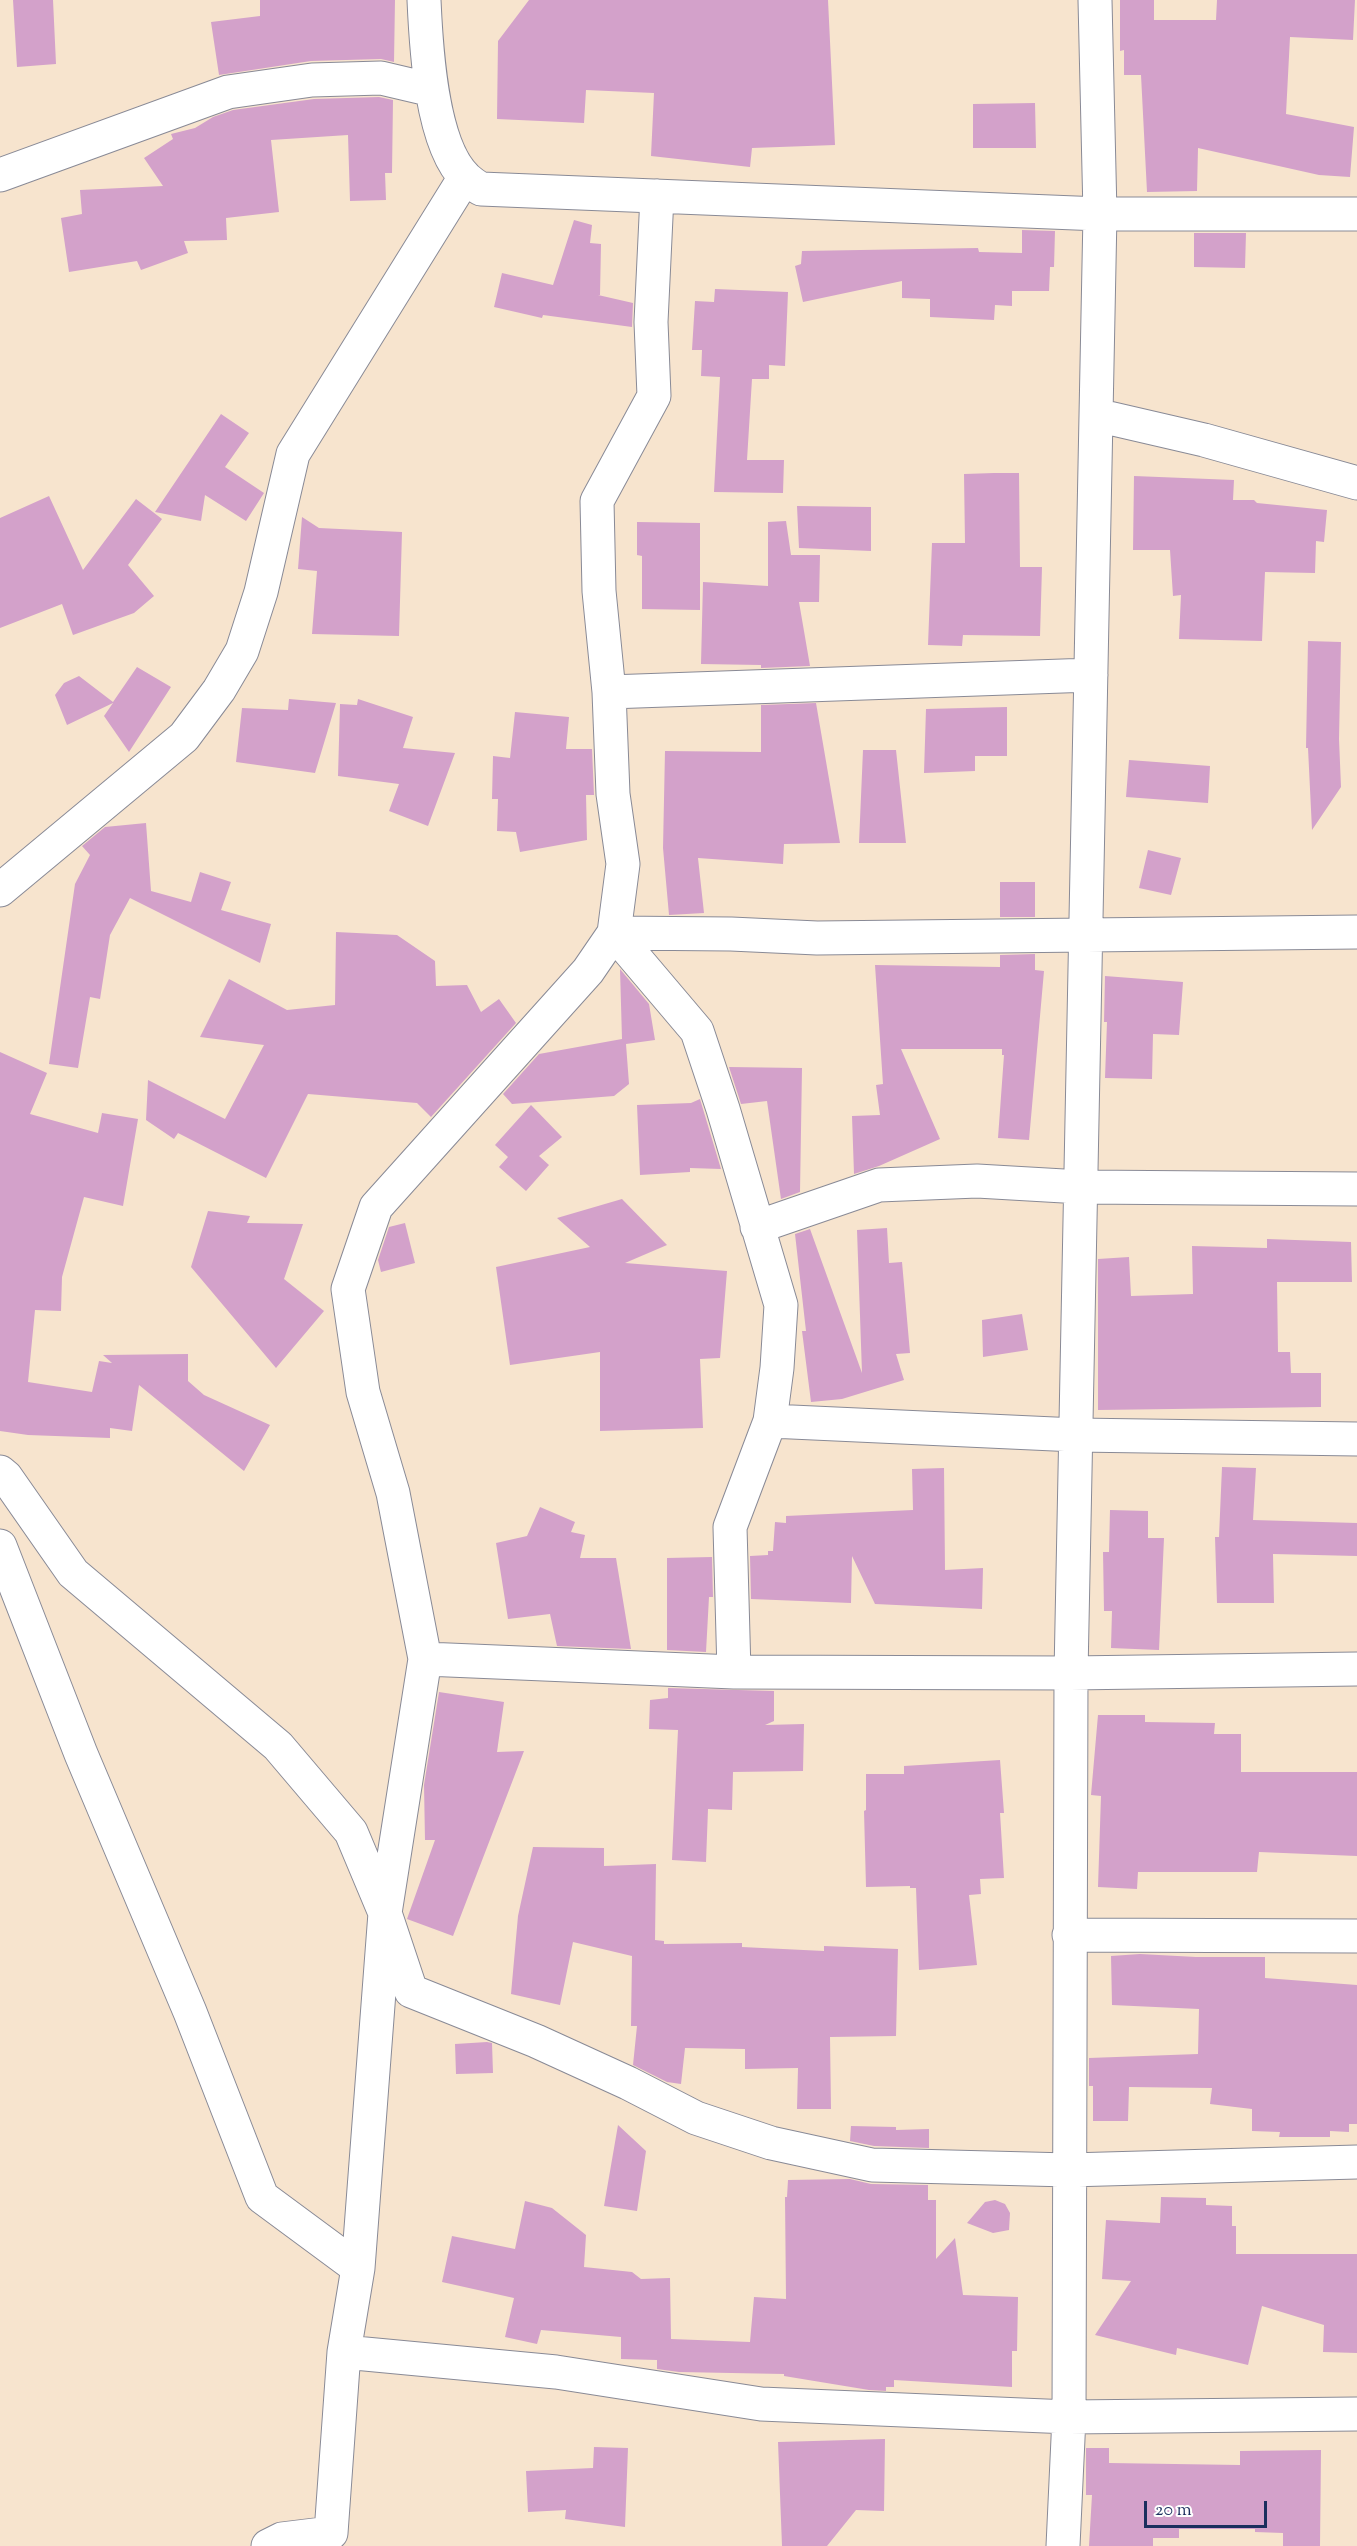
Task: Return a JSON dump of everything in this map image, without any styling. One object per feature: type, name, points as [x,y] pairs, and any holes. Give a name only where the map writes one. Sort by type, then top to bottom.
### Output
[{"type":"street","points":[[424,0],[425,34],[432,90],[450,154],[465,177],[481,189],[1100,214],[1357,214]]},
{"type":"street","points":[[1063,2546],[1069,2417],[1071,1673],[1100,214],[1095,0]]},
{"type":"street","points":[[0,175],[228,92],[312,80],[381,78],[432,90]]},
{"type":"street","points":[[0,890],[184,737],[219,690],[242,651],[252,621],[294,454],[465,177]]},
{"type":"street","points":[[268,2546],[282,2539],[332,2540],[344,2352],[358,2268],[385,1913],[425,1659],[393,1493],[363,1392],[348,1288],[376,1207],[588,971],[614,933],[623,864],[613,794],[609,692],[599,591],[597,501],[654,396],[651,322],[657,196]]},
{"type":"street","points":[[1096,415],[1204,440],[1357,483]]},
{"type":"street","points":[[609,692],[1091,675]]},
{"type":"street","points":[[614,933],[731,934],[817,938],[1086,937],[1357,932]]},
{"type":"street","points":[[614,933],[697,1031],[723,1109],[781,1305],[777,1368],[770,1421],[730,1527],[734,1672]]},
{"type":"street","points":[[757,1227],[879,1185],[976,1181],[1081,1187],[1357,1189]]},
{"type":"street","points":[[770,1421],[1076,1436],[1357,1439]]},
{"type":"street","points":[[2,1477],[73,1573],[278,1746],[351,1832],[385,1913],[411,1991],[547,2046],[628,2083],[696,2118],[771,2143],[872,2165],[1070,2170],[1357,2162]]},
{"type":"street","points":[[0,1545],[81,1754],[190,2012],[262,2197],[358,2268]]},
{"type":"street","points":[[425,1659],[734,1672],[1071,1673],[1357,1669]]},
{"type":"street","points":[[1070,1935],[1357,1936]]},
{"type":"street","points":[[344,2352],[556,2372],[761,2404],[1069,2417],[1357,2414]]},
{"type":"building","points":[[13,0],[53,0],[56,64],[17,67]]},
{"type":"building","points":[[260,0],[395,0],[394,62],[381,59],[311,61],[219,75],[211,22],[260,16]]},
{"type":"building","points":[[529,0],[828,0],[835,145],[752,148],[750,167],[651,156],[654,93],[586,90],[584,123],[497,119],[498,41]]},
{"type":"building","points":[[1120,0],[1154,0],[1154,20],[1216,20],[1217,0],[1355,0],[1353,40],[1290,37],[1286,114],[1354,127],[1350,177],[1319,175],[1198,148],[1197,191],[1147,192],[1141,75],[1124,75],[1124,50],[1120,51]]},
{"type":"building","points":[[379,97],[393,100],[392,173],[385,173],[386,200],[350,201],[348,135],[271,140],[279,212],[226,218],[227,240],[184,241],[188,253],[141,270],[137,261],[69,272],[61,218],[82,214],[80,190],[163,186],[144,158],[173,139],[171,134],[195,128],[213,117],[233,110],[314,99]]},
{"type":"building","points":[[1035,103],[1036,148],[973,148],[973,104]]},
{"type":"building","points":[[574,220],[592,225],[590,243],[601,244],[600,295],[598,295],[633,303],[632,327],[543,315],[542,318],[494,307],[502,273],[553,285]]},
{"type":"building","points":[[1022,230],[1055,231],[1054,267],[1050,267],[1049,291],[1012,291],[1012,306],[995,305],[994,320],[930,317],[930,299],[902,298],[902,281],[803,302],[795,266],[801,264],[802,251],[978,248],[979,252],[1022,253]]},
{"type":"building","points":[[1194,233],[1246,233],[1245,268],[1194,267]]},
{"type":"building","points":[[715,289],[788,292],[785,366],[769,365],[769,379],[752,379],[747,460],[784,460],[783,493],[714,492],[720,377],[701,376],[702,350],[692,350],[695,301],[714,302]]},
{"type":"building","points":[[221,414],[249,433],[225,467],[264,493],[246,521],[205,495],[201,521],[155,512]]},
{"type":"building","points":[[1019,473],[1020,567],[1042,567],[1040,636],[963,635],[962,646],[928,645],[932,543],[965,543],[964,474]]},
{"type":"building","points":[[1134,476],[1234,480],[1233,500],[1254,500],[1257,503],[1327,510],[1324,542],[1316,541],[1315,573],[1265,572],[1262,641],[1179,639],[1181,595],[1173,596],[1170,550],[1133,550]]},
{"type":"building","points":[[49,496],[83,570],[136,499],[162,519],[128,565],[154,596],[134,613],[73,635],[62,604],[0,628],[0,518]]},
{"type":"building","points":[[797,506],[871,507],[871,551],[799,548]]},
{"type":"building","points":[[302,517],[319,528],[402,532],[399,636],[312,634],[317,571],[298,569]]},
{"type":"building","points":[[786,521],[791,555],[820,555],[819,602],[799,602],[810,666],[761,668],[761,665],[701,664],[703,582],[768,586],[768,522]]},
{"type":"building","points":[[637,522],[700,523],[700,610],[642,609],[642,556],[637,555]]},
{"type":"building","points":[[1308,641],[1341,642],[1339,739],[1341,787],[1312,830],[1308,748],[1306,748]]},
{"type":"building","points":[[137,667],[171,687],[129,752],[104,716],[113,703],[67,725],[55,695],[64,683],[79,676],[113,702]]},
{"type":"building","points":[[289,699],[336,703],[315,773],[236,762],[242,708],[288,710]]},
{"type":"building","points":[[358,699],[413,717],[403,748],[455,753],[428,826],[389,811],[399,784],[338,776],[340,704],[357,705]]},
{"type":"building","points":[[816,703],[840,843],[784,844],[783,864],[698,858],[704,913],[669,915],[663,848],[665,751],[761,752],[761,705]]},
{"type":"building","points":[[1007,707],[1007,756],[975,756],[975,771],[924,773],[926,709]]},
{"type":"building","points":[[515,712],[569,717],[566,749],[592,749],[594,795],[586,795],[587,840],[520,852],[516,832],[497,831],[498,799],[492,799],[493,756],[510,758]]},
{"type":"building","points":[[863,750],[896,750],[906,843],[859,843]]},
{"type":"building","points":[[1129,760],[1210,766],[1208,803],[1126,797]]},
{"type":"building","points":[[146,823],[151,891],[191,902],[200,872],[231,882],[221,910],[271,924],[260,963],[130,898],[110,935],[100,999],[90,997],[78,1068],[49,1064],[75,884],[90,855],[82,846],[105,827]]},
{"type":"building","points":[[1148,850],[1181,858],[1171,895],[1139,888]]},
{"type":"building","points":[[1000,882],[1035,882],[1035,917],[1000,917]]},
{"type":"building","points":[[336,932],[397,935],[435,961],[436,986],[467,985],[481,1012],[499,999],[516,1023],[431,1117],[417,1103],[308,1094],[266,1178],[178,1133],[174,1139],[146,1120],[148,1080],[225,1119],[264,1045],[200,1037],[229,979],[287,1010],[335,1005]]},
{"type":"building","points":[[1035,954],[1035,970],[1044,971],[1029,1140],[998,1138],[1004,1055],[1002,1055],[1002,1049],[901,1049],[940,1139],[879,1166],[854,1174],[852,1116],[880,1115],[876,1085],[883,1084],[875,965],[1000,967],[1000,955]]},
{"type":"building","points":[[620,969],[649,1004],[655,1040],[626,1044],[629,1084],[614,1096],[512,1104],[503,1094],[539,1054],[622,1039]]},
{"type":"building","points":[[1105,976],[1183,982],[1179,1035],[1153,1034],[1152,1079],[1105,1078],[1107,1022],[1104,1022]]},
{"type":"building","points":[[0,1052],[47,1073],[30,1114],[98,1133],[102,1113],[138,1119],[123,1206],[84,1197],[62,1277],[61,1311],[35,1310],[28,1382],[92,1392],[99,1361],[112,1363],[103,1355],[188,1354],[188,1381],[204,1395],[270,1425],[244,1471],[139,1385],[132,1431],[110,1428],[110,1438],[28,1435],[0,1431]]},
{"type":"building","points":[[729,1067],[802,1068],[800,1192],[781,1199],[767,1101],[741,1104]]},
{"type":"building","points":[[700,1099],[721,1169],[690,1168],[690,1172],[640,1175],[637,1105],[691,1103]]},
{"type":"building","points":[[531,1105],[562,1137],[539,1156],[549,1165],[526,1191],[499,1167],[508,1157],[495,1145]]},
{"type":"building","points":[[622,1199],[667,1245],[625,1263],[727,1271],[720,1358],[700,1359],[703,1428],[600,1431],[600,1352],[510,1365],[496,1267],[590,1247],[557,1218]]},
{"type":"building","points":[[208,1211],[250,1216],[247,1223],[303,1224],[284,1279],[324,1311],[276,1368],[191,1267]]},
{"type":"building","points":[[405,1223],[415,1263],[381,1272],[378,1260],[389,1227]]},
{"type":"building","points":[[887,1228],[889,1263],[902,1262],[910,1353],[896,1354],[904,1380],[842,1399],[811,1402],[802,1331],[806,1331],[795,1234],[810,1229],[862,1373],[857,1230]]},
{"type":"building","points":[[1267,1239],[1351,1242],[1352,1282],[1277,1282],[1278,1352],[1290,1352],[1291,1373],[1321,1373],[1321,1407],[1098,1410],[1098,1259],[1129,1257],[1131,1296],[1193,1294],[1192,1246],[1267,1248]]},
{"type":"building","points":[[1022,1314],[1028,1350],[983,1357],[982,1320]]},
{"type":"building","points":[[1222,1467],[1256,1468],[1253,1520],[1357,1523],[1357,1556],[1273,1554],[1274,1603],[1217,1603],[1215,1537],[1219,1537]]},
{"type":"building","points":[[944,1468],[945,1570],[983,1568],[982,1609],[875,1604],[852,1556],[851,1603],[751,1599],[750,1556],[768,1555],[768,1551],[773,1551],[775,1522],[786,1523],[786,1516],[913,1510],[912,1469]]},
{"type":"building","points":[[540,1507],[575,1522],[571,1532],[585,1535],[580,1558],[616,1558],[631,1649],[557,1646],[550,1614],[508,1619],[496,1543],[527,1536]]},
{"type":"building","points":[[1110,1510],[1148,1511],[1148,1538],[1164,1538],[1159,1650],[1111,1648],[1112,1611],[1104,1611],[1103,1552],[1109,1552]]},
{"type":"building","points":[[712,1557],[713,1597],[709,1597],[706,1652],[667,1650],[667,1558]]},
{"type":"building","points":[[668,1688],[774,1691],[774,1721],[765,1725],[804,1724],[803,1771],[733,1772],[732,1810],[708,1809],[706,1862],[672,1860],[678,1730],[649,1729],[650,1700],[668,1698]]},
{"type":"building","points":[[439,1692],[504,1702],[497,1752],[524,1751],[453,1936],[407,1919],[435,1840],[425,1840],[424,1785]]},
{"type":"building","points":[[1098,1715],[1145,1715],[1145,1722],[1215,1723],[1214,1734],[1241,1734],[1241,1772],[1357,1772],[1357,1856],[1259,1852],[1257,1872],[1138,1872],[1137,1889],[1098,1887],[1101,1796],[1091,1795]]},
{"type":"building","points":[[1000,1760],[1004,1813],[1000,1813],[1004,1878],[980,1879],[981,1894],[969,1895],[977,1965],[919,1970],[916,1888],[910,1888],[910,1886],[866,1887],[864,1811],[866,1810],[866,1774],[904,1774],[904,1766]]},
{"type":"building","points":[[533,1847],[604,1848],[604,1866],[656,1864],[655,1940],[664,1941],[664,1944],[742,1943],[742,1947],[824,1951],[824,1946],[898,1949],[896,2036],[830,2037],[831,2109],[797,2109],[798,2068],[745,2069],[745,2049],[685,2048],[681,2084],[667,2082],[633,2065],[637,2026],[631,2026],[632,1956],[573,1942],[560,2005],[511,1994],[518,1916]]},
{"type":"building","points":[[1140,1954],[1265,1957],[1265,1978],[1357,1985],[1357,2124],[1349,2124],[1349,2132],[1330,2131],[1330,2137],[1279,2137],[1280,2132],[1252,2131],[1252,2109],[1210,2104],[1212,2088],[1129,2087],[1128,2121],[1093,2121],[1093,2086],[1089,2086],[1089,2058],[1198,2054],[1199,2009],[1112,2005],[1111,1956]]},
{"type":"building","points":[[492,2043],[493,2073],[456,2074],[455,2044]]},
{"type":"building","points":[[618,2125],[646,2151],[637,2211],[604,2206]]},
{"type":"building","points":[[851,2126],[896,2127],[896,2130],[929,2129],[929,2148],[874,2146],[850,2141]]},
{"type":"building","points":[[850,2179],[871,2184],[928,2185],[928,2200],[936,2200],[936,2259],[955,2238],[963,2295],[1018,2297],[1017,2351],[1012,2351],[1012,2387],[894,2380],[894,2387],[886,2387],[886,2391],[784,2376],[784,2374],[679,2372],[657,2369],[657,2360],[621,2359],[621,2337],[541,2330],[537,2344],[505,2337],[514,2298],[442,2282],[452,2236],[515,2249],[525,2201],[552,2208],[586,2235],[584,2267],[632,2272],[641,2279],[670,2278],[671,2339],[750,2342],[754,2297],[786,2299],[785,2197],[787,2197],[788,2180]]},
{"type":"building","points":[[1161,2197],[1206,2198],[1206,2205],[1232,2206],[1232,2226],[1236,2226],[1236,2254],[1357,2254],[1357,2353],[1323,2352],[1324,2325],[1262,2306],[1248,2365],[1177,2348],[1176,2355],[1095,2335],[1131,2281],[1102,2279],[1106,2220],[1160,2223]]},
{"type":"building","points":[[995,2200],[1005,2204],[1010,2213],[1009,2230],[993,2233],[967,2223],[985,2202]]},
{"type":"building","points":[[885,2439],[884,2511],[856,2510],[827,2546],[782,2546],[778,2442]]},
{"type":"building","points":[[594,2447],[628,2448],[625,2527],[565,2519],[566,2510],[528,2512],[526,2471],[593,2468]]},
{"type":"building","points":[[1086,2448],[1109,2448],[1109,2463],[1240,2465],[1240,2451],[1321,2450],[1320,2546],[1283,2546],[1283,2533],[1255,2532],[1255,2529],[1179,2529],[1179,2538],[1153,2538],[1153,2546],[1089,2546],[1092,2495],[1086,2495]]}]
